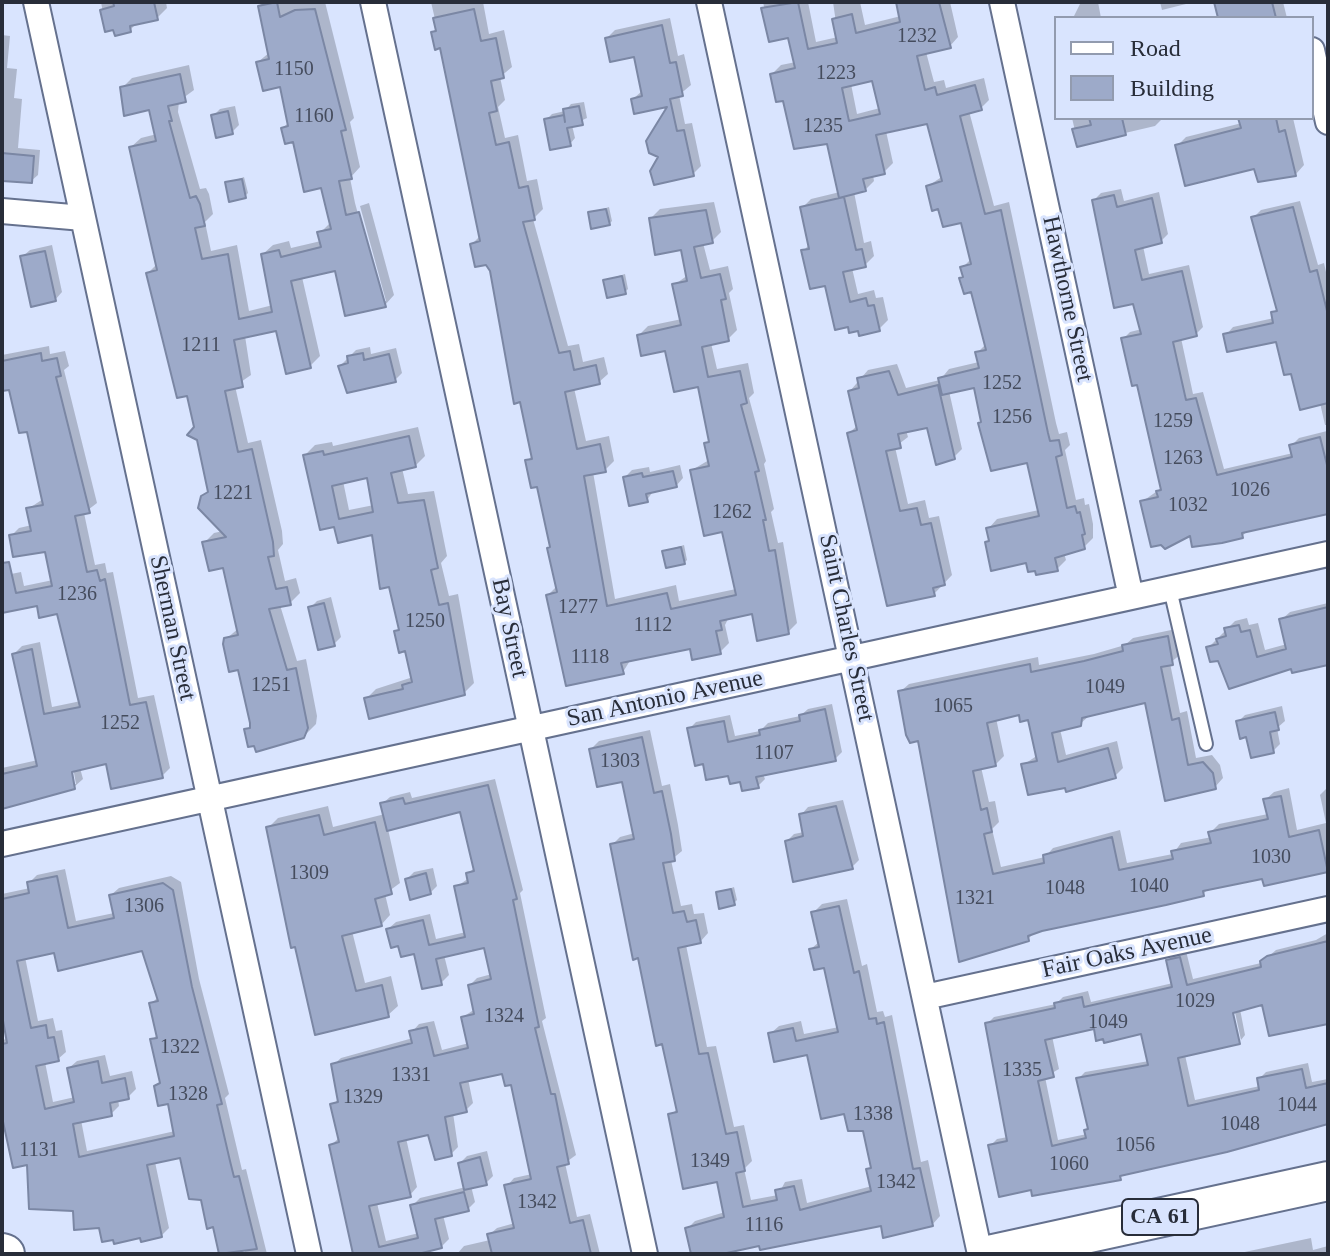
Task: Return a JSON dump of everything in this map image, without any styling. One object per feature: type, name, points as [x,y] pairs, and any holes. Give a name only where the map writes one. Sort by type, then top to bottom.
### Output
[{"type":"main road","name":"CA 61","points":[[993,1254],[1328,1181]]},
{"type":"street","name":"Sherman Street","points":[[36,2],[309,1254]]},
{"type":"street","name":"Bay Street","points":[[373,2],[645,1254]]},
{"type":"street","name":"Saint Charles Street","points":[[709,2],[980,1254]]},
{"type":"street","name":"Hawthorne Street","points":[[1002,2],[1131,597]]},
{"type":"street","points":[[1314,59],[1328,122]]},
{"type":"street","points":[[2,211],[83,218]]},
{"type":"street","name":"San Antonio Avenue","points":[[2,844],[1328,554]]},
{"type":"street","name":"Fair Oaks Avenue","points":[[925,997],[1328,909]]},
{"type":"lane","points":[[1170,589],[1206,744]]},
{"type":"building","points":[[113,2],[154,2],[158,20],[130,26],[131,32],[115,36],[113,30],[105,32],[100,10],[114,6]]},
{"type":"building","points":[[277,2],[280,17],[295,10],[315,9],[346,130],[341,131],[352,179],[339,181],[346,215],[359,212],[386,307],[345,316],[335,271],[291,281],[311,368],[286,374],[276,331],[234,340],[243,387],[225,391],[238,452],[252,449],[273,542],[274,556],[268,557],[276,589],[287,587],[291,605],[269,609],[287,670],[296,668],[308,728],[304,738],[256,752],[254,746],[248,747],[244,729],[250,728],[250,723],[238,670],[229,672],[223,644],[224,638],[238,635],[223,568],[209,571],[202,542],[226,537],[198,508],[201,496],[208,492],[197,440],[187,435],[194,427],[187,396],[177,398],[146,273],[157,270],[129,147],[156,141],[149,110],[124,116],[120,87],[180,74],[186,102],[168,106],[172,121],[169,121],[190,198],[196,196],[200,204],[205,226],[195,228],[202,259],[228,254],[239,319],[272,312],[261,254],[279,250],[281,257],[321,247],[317,232],[331,229],[321,188],[304,192],[293,142],[285,144],[281,128],[288,126],[280,87],[263,91],[256,62],[269,59],[258,6]]},
{"type":"building","points":[[798,2],[808,49],[837,43],[832,19],[852,14],[856,33],[900,22],[896,2],[939,2],[951,48],[917,56],[925,90],[935,87],[937,95],[975,85],[982,110],[960,116],[985,214],[1001,210],[1050,441],[1059,440],[1062,455],[1056,457],[1067,508],[1075,506],[1077,513],[1080,512],[1085,534],[1082,535],[1085,549],[1055,558],[1058,571],[1036,575],[1035,571],[1028,572],[1026,563],[991,571],[985,542],[989,541],[986,528],[1039,516],[1027,463],[991,471],[978,423],[981,422],[974,388],[942,395],[938,378],[979,368],[975,352],[986,350],[971,292],[964,294],[959,278],[963,277],[960,267],[971,264],[961,223],[943,227],[938,209],[932,211],[926,186],[942,181],[927,124],[876,135],[885,174],[863,179],[866,191],[839,198],[827,144],[794,149],[783,101],[776,102],[770,74],[795,68],[788,38],[769,42],[761,8]],"holes":[[[872,81],[880,114],[849,121],[842,88]]]},
{"type":"building","points":[[1214,2],[1272,2],[1276,16],[1218,16]]},
{"type":"building","points":[[474,9],[481,41],[496,38],[504,78],[491,81],[497,111],[489,113],[496,145],[509,142],[519,188],[528,186],[535,220],[523,222],[559,353],[570,351],[574,370],[596,365],[600,384],[565,392],[577,449],[600,444],[606,472],[584,476],[607,606],[667,593],[671,609],[736,595],[722,532],[704,536],[690,470],[709,466],[704,443],[709,442],[698,387],[674,392],[665,351],[641,356],[637,335],[681,325],[672,284],[687,281],[681,250],[655,255],[649,218],[706,210],[713,243],[694,247],[701,278],[720,274],[726,299],[721,300],[729,341],[702,347],[708,377],[740,371],[747,403],[741,405],[759,471],[755,472],[766,520],[763,520],[769,551],[775,550],[789,634],[757,641],[752,614],[720,621],[722,630],[716,631],[721,654],[692,660],[690,649],[621,663],[624,674],[566,686],[546,595],[557,592],[547,548],[550,547],[537,487],[531,488],[525,460],[532,459],[520,402],[514,404],[490,271],[486,265],[475,267],[470,244],[480,241],[440,48],[435,50],[431,32],[436,31],[433,18]]},
{"type":"building","points":[[662,25],[670,63],[676,62],[683,96],[670,99],[677,131],[684,130],[694,176],[654,185],[650,171],[658,157],[649,153],[646,141],[667,107],[634,114],[631,99],[642,96],[634,57],[610,62],[605,38]]},
{"type":"building","points":[[579,106],[583,125],[567,128],[571,146],[550,150],[544,119],[564,115],[563,109]]},
{"type":"building","points":[[228,111],[233,134],[216,138],[211,115]]},
{"type":"building","points":[[1090,120],[1122,120],[1126,135],[1077,147],[1072,129],[1091,125]]},
{"type":"building","points":[[1239,120],[1276,120],[1279,132],[1285,130],[1296,176],[1258,182],[1254,169],[1185,186],[1175,145],[1241,128]]},
{"type":"building","points":[[2,153],[34,156],[32,183],[2,181]]},
{"type":"building","points":[[242,179],[246,198],[229,202],[225,182]]},
{"type":"building","points":[[1114,195],[1117,207],[1152,198],[1162,243],[1135,250],[1142,280],[1182,271],[1197,336],[1173,342],[1186,400],[1196,398],[1217,475],[1292,457],[1289,445],[1320,437],[1328,469],[1328,514],[1242,533],[1243,538],[1222,543],[1192,547],[1190,536],[1165,549],[1161,545],[1151,547],[1140,501],[1158,497],[1156,491],[1161,490],[1137,385],[1132,386],[1121,338],[1141,334],[1133,304],[1114,308],[1092,200]]},
{"type":"building","points":[[844,197],[856,250],[862,249],[866,267],[843,272],[850,302],[866,298],[868,306],[874,305],[880,331],[859,336],[858,331],[849,333],[848,327],[835,330],[825,286],[810,289],[801,250],[809,249],[800,207]]},
{"type":"building","points":[[1293,207],[1310,272],[1317,270],[1328,315],[1328,403],[1300,410],[1291,374],[1284,375],[1276,342],[1227,352],[1223,334],[1273,323],[1271,312],[1277,311],[1251,217]]},
{"type":"building","points":[[606,209],[610,225],[591,229],[588,212]]},
{"type":"building","points":[[45,251],[56,301],[31,307],[20,256]]},
{"type":"building","points":[[622,276],[626,294],[607,298],[603,280]]},
{"type":"building","points":[[41,353],[42,361],[57,358],[61,376],[56,377],[90,513],[75,516],[87,572],[97,570],[100,581],[105,579],[130,705],[146,702],[163,778],[111,789],[106,764],[72,772],[75,789],[2,809],[2,774],[37,766],[12,654],[32,649],[44,714],[80,707],[57,614],[39,618],[37,606],[2,613],[2,563],[9,562],[16,593],[52,586],[45,552],[13,557],[9,535],[31,531],[26,508],[43,505],[27,432],[19,433],[9,390],[2,391],[2,361]]},
{"type":"building","points":[[363,353],[364,360],[389,354],[396,382],[347,393],[338,366],[348,363],[347,356]]},
{"type":"building","points":[[889,371],[898,395],[938,385],[955,459],[936,465],[927,428],[898,434],[901,448],[886,451],[900,511],[917,508],[921,525],[931,523],[945,585],[933,588],[935,596],[887,606],[847,433],[857,430],[848,391],[859,388],[857,378]]},
{"type":"building","points":[[409,436],[416,467],[391,473],[398,503],[424,500],[438,568],[431,570],[439,605],[448,603],[465,695],[369,719],[364,698],[403,689],[402,685],[412,682],[405,651],[399,653],[394,631],[399,630],[389,587],[380,589],[372,535],[338,543],[334,527],[320,530],[303,455],[323,451],[324,455]],"holes":[[[367,478],[373,512],[339,519],[332,486]]]},
{"type":"building","points":[[673,471],[677,487],[646,494],[648,502],[629,506],[623,477]]},
{"type":"building","points":[[681,547],[685,564],[666,568],[662,551]]},
{"type":"building","points":[[324,603],[335,646],[318,650],[308,607]]},
{"type":"building","points":[[1328,607],[1328,665],[1292,673],[1291,669],[1229,689],[1218,661],[1210,662],[1206,647],[1218,644],[1216,639],[1226,636],[1224,628],[1239,625],[1241,632],[1250,630],[1257,657],[1286,649],[1279,619]]},
{"type":"building","points":[[1168,636],[1173,665],[1161,667],[1172,720],[1179,718],[1188,765],[1203,762],[1213,773],[1216,789],[1165,801],[1145,703],[1082,718],[1081,726],[1052,733],[1058,762],[1108,748],[1116,778],[1066,792],[1065,788],[1028,795],[1021,764],[1037,761],[1028,720],[1020,722],[1019,715],[987,723],[996,766],[973,771],[981,810],[987,808],[992,832],[984,834],[993,874],[1044,863],[1043,855],[1112,837],[1119,870],[1173,859],[1171,851],[1211,843],[1208,832],[1268,819],[1263,799],[1281,796],[1289,837],[1319,830],[1328,872],[1264,886],[1262,879],[1203,891],[1204,896],[1042,931],[1028,936],[1029,941],[959,962],[918,741],[910,743],[906,735],[898,691],[1030,664],[1031,672],[1123,651],[1122,645]]},
{"type":"building","points":[[825,709],[836,761],[756,777],[759,788],[742,791],[740,782],[730,784],[728,776],[706,780],[703,764],[695,766],[687,728],[724,721],[728,742],[760,735],[759,730],[800,721],[799,715]]},
{"type":"building","points":[[1275,712],[1279,730],[1270,732],[1274,753],[1251,758],[1246,737],[1240,739],[1236,721]]},
{"type":"building","points":[[642,737],[654,793],[662,791],[671,834],[675,861],[663,863],[673,913],[684,911],[687,922],[696,920],[701,943],[678,948],[699,1054],[708,1053],[726,1134],[737,1132],[745,1171],[736,1173],[743,1207],[777,1200],[775,1190],[794,1186],[800,1210],[871,1191],[866,1169],[871,1168],[863,1131],[848,1131],[844,1114],[821,1119],[807,1055],[774,1062],[768,1033],[793,1028],[796,1041],[838,1032],[824,968],[814,970],[809,949],[819,947],[811,912],[839,906],[854,973],[859,971],[869,1019],[876,1018],[877,1024],[884,1022],[913,1169],[920,1168],[933,1226],[883,1238],[881,1226],[760,1250],[759,1246],[722,1254],[691,1254],[685,1228],[724,1217],[717,1182],[683,1189],[668,1114],[677,1112],[662,1044],[656,1046],[638,958],[633,960],[610,844],[634,839],[622,782],[597,787],[589,749]]},
{"type":"building","points":[[488,785],[517,899],[513,900],[539,1027],[535,1028],[551,1094],[555,1094],[569,1164],[557,1167],[570,1223],[583,1220],[591,1254],[492,1254],[487,1234],[514,1228],[504,1185],[531,1179],[511,1085],[505,1086],[502,1074],[460,1083],[467,1112],[445,1117],[452,1156],[435,1160],[428,1135],[398,1142],[411,1197],[369,1206],[379,1247],[418,1238],[410,1205],[464,1192],[469,1211],[435,1219],[442,1248],[418,1254],[353,1254],[329,1145],[339,1142],[330,1104],[338,1102],[331,1064],[412,1043],[409,1031],[427,1027],[434,1056],[468,1048],[461,1017],[474,1014],[468,985],[491,979],[484,948],[436,959],[442,985],[422,989],[414,954],[401,957],[398,946],[391,948],[386,929],[423,920],[429,945],[465,937],[454,886],[468,883],[466,873],[474,871],[460,812],[387,831],[380,803],[403,798],[405,804]]},
{"type":"building","points":[[836,806],[853,869],[793,882],[785,841],[803,836],[799,814]]},
{"type":"building","points":[[319,815],[324,835],[375,822],[392,894],[375,899],[382,926],[342,936],[356,991],[382,985],[389,1017],[315,1035],[295,947],[291,948],[266,827]]},
{"type":"building","points":[[426,873],[431,894],[410,900],[405,879]]},
{"type":"building","points":[[57,876],[68,928],[114,918],[109,895],[163,883],[173,890],[192,987],[222,1104],[217,1105],[230,1161],[234,1177],[239,1176],[257,1249],[219,1254],[213,1227],[207,1229],[201,1200],[189,1199],[180,1158],[147,1165],[162,1237],[141,1242],[140,1238],[114,1244],[113,1240],[102,1242],[99,1228],[74,1230],[73,1211],[29,1209],[27,1165],[13,1168],[2,1117],[2,1044],[7,1043],[2,1015],[2,899],[29,893],[27,882]],"holes":[[[142,951],[158,1001],[149,1003],[157,1038],[150,1039],[160,1083],[154,1086],[158,1106],[168,1104],[174,1136],[79,1157],[73,1124],[112,1116],[110,1103],[129,1099],[125,1078],[102,1083],[98,1061],[67,1068],[74,1102],[45,1109],[36,1066],[59,1061],[54,1037],[48,1038],[46,1025],[31,1028],[17,961],[54,953],[58,971]]]},
{"type":"building","points":[[731,889],[735,905],[719,909],[716,892]]},
{"type":"building","points":[[1328,941],[1328,1024],[1269,1036],[1262,1005],[1233,1013],[1240,1044],[1178,1058],[1188,1106],[1259,1090],[1257,1078],[1302,1069],[1306,1088],[1328,1083],[1328,1124],[1227,1152],[1120,1176],[1121,1180],[1032,1196],[1031,1190],[999,1197],[988,1145],[1007,1141],[985,1023],[1055,1008],[1054,1003],[1082,997],[1084,1007],[1172,987],[1166,960],[1180,957],[1187,985],[1261,967],[1260,961],[1267,956]],"holes":[[[1094,1029],[1096,1041],[1103,1039],[1104,1043],[1141,1034],[1148,1065],[1076,1078],[1088,1129],[1084,1130],[1086,1138],[1052,1146],[1038,1081],[1054,1077],[1045,1040]]]},
{"type":"building","points":[[480,1157],[487,1185],[464,1190],[458,1163]]}]
